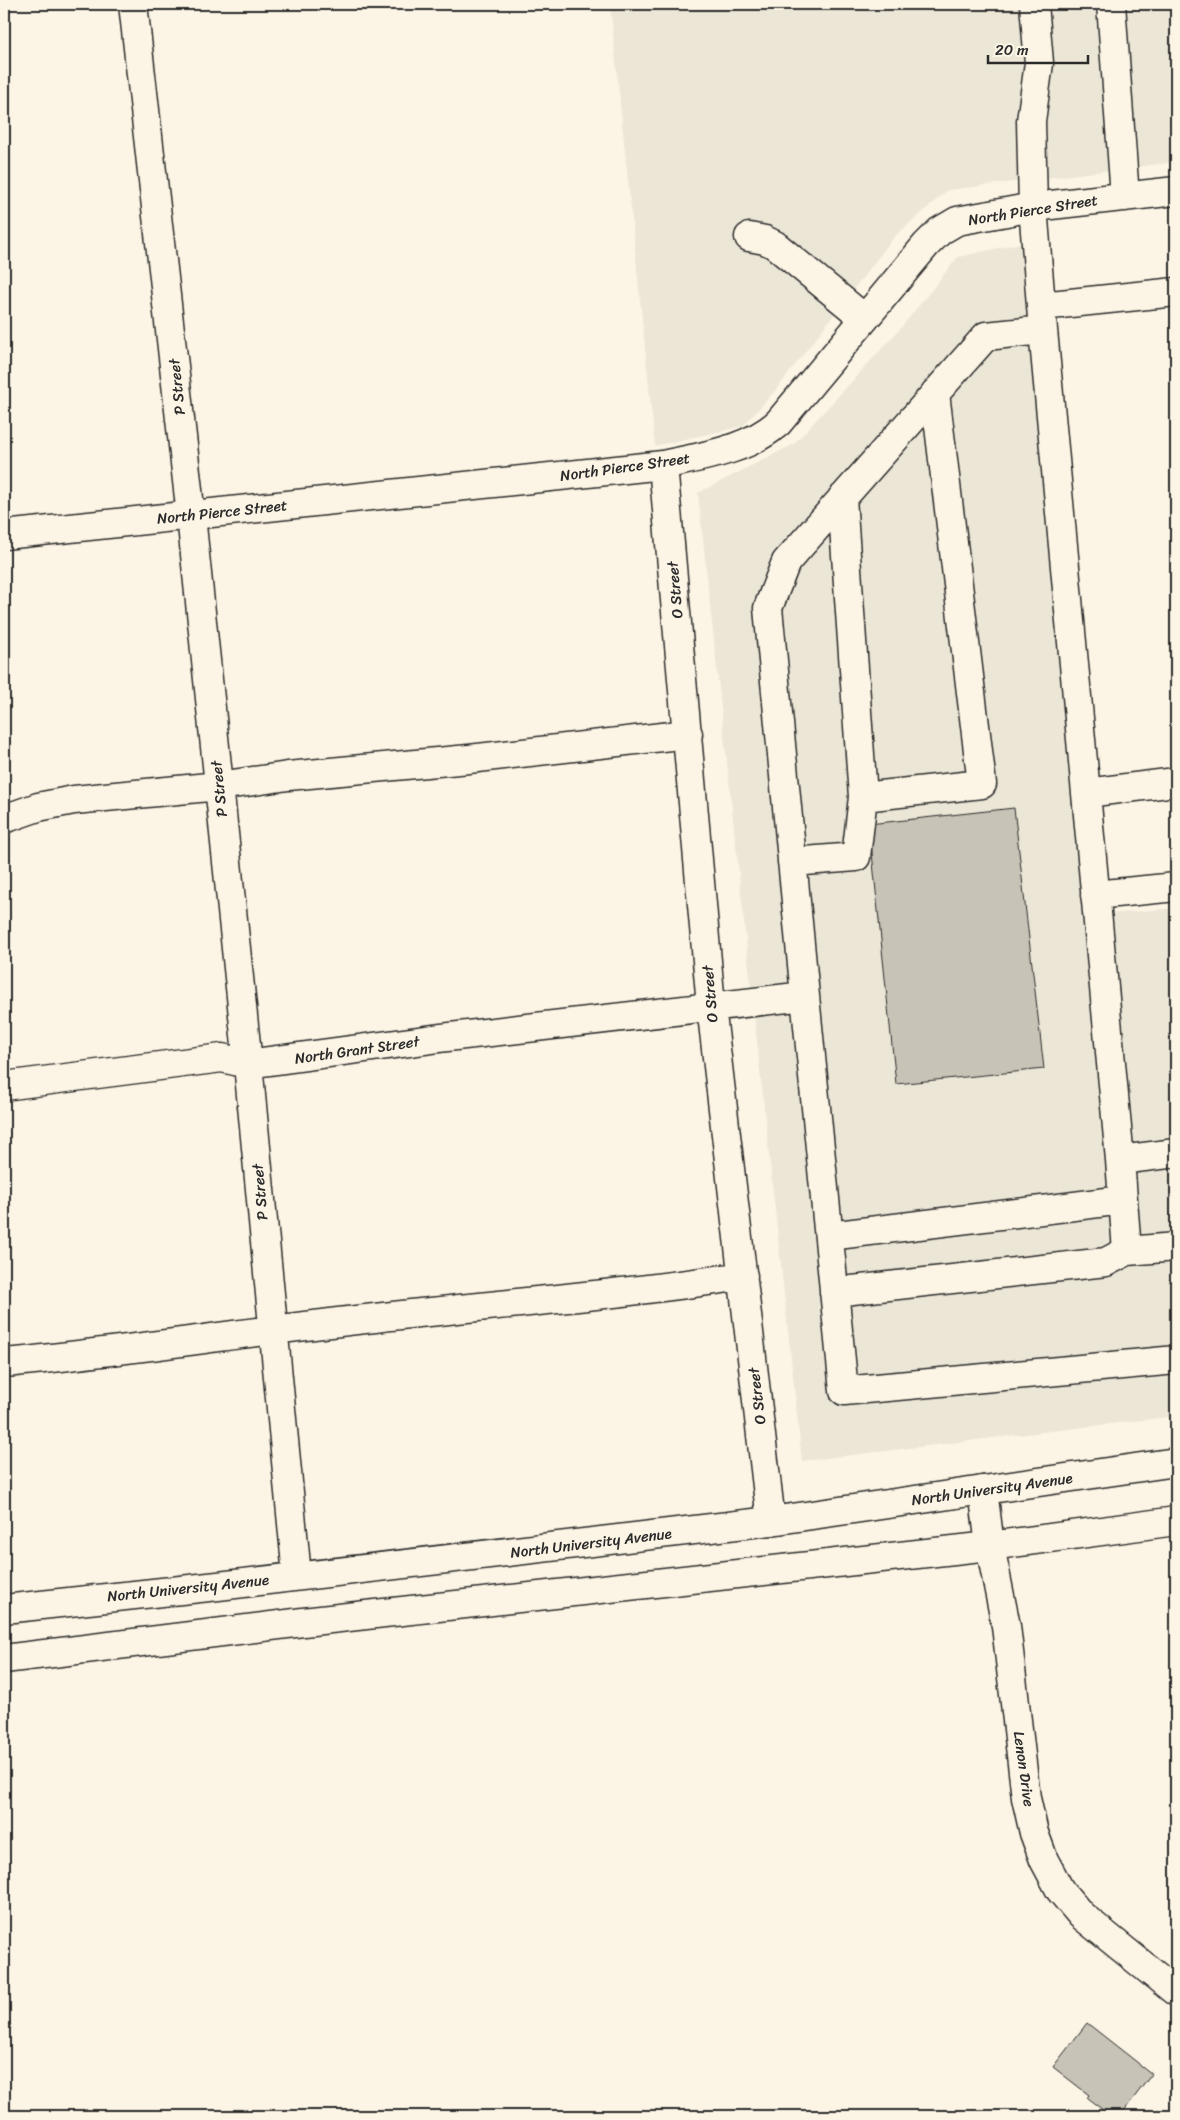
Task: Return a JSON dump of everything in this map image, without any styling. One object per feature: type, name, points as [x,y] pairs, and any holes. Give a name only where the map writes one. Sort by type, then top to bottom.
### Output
[{"type":"street","name":"P Street","points":[[133,4],[191,516],[248,1064],[297,1576]]},
{"type":"street","points":[[1034,4],[1039,63],[1031,121],[1034,207],[1042,318],[1127,1251]]},
{"type":"street","points":[[1110,4],[1125,197]]},
{"type":"street","name":"North Pierce Street","points":[[4,535],[663,465],[734,449],[765,434],[778,423],[864,318],[940,230],[957,221],[1034,207],[1176,191]]},
{"type":"street","points":[[749,237],[766,240],[775,245],[864,318]]},
{"type":"street","points":[[1176,292],[1042,318],[986,336],[786,562],[768,608],[844,1392],[1176,1360]]},
{"type":"street","points":[[863,797],[982,784],[935,393]]},
{"type":"street","name":"O Street","points":[[663,465],[711,1006],[771,1521]]},
{"type":"street","points":[[792,862],[856,857],[863,797],[842,498]]},
{"type":"street","points":[[4,819],[38,807],[74,800],[219,786],[288,776],[469,759],[688,734]]},
{"type":"street","points":[[1086,793],[1176,782]]},
{"type":"street","points":[[1095,894],[1176,886]]},
{"type":"street","name":"North Grant Street","points":[[4,1086],[222,1058],[248,1064],[440,1038],[805,996]]},
{"type":"street","points":[[1120,1160],[1176,1154]]},
{"type":"street","points":[[829,1236],[1123,1200]]},
{"type":"street","points":[[834,1292],[1106,1262],[1127,1251],[1176,1247]]},
{"type":"street","points":[[4,1363],[374,1318],[560,1299],[742,1276]]},
{"type":"street","name":"North University Avenue","points":[[4,1609],[218,1586],[771,1521],[1176,1462]]},
{"type":"street","name":"Lenon Drive","points":[[983,1490],[990,1546],[1006,1626],[1026,1798],[1034,1833],[1044,1860],[1060,1890],[1081,1915],[1176,1992]]},
{"type":"street","points":[[4,1659],[322,1620],[990,1546],[1176,1521]]},
{"type":"shaded area","points":[[610,4],[1176,4],[1176,162],[948,190],[894,237],[775,391],[743,426],[655,446]]},
{"type":"shaded area","points":[[1030,241],[1110,914],[1176,908],[1176,1416],[802,1461],[698,493],[794,444],[900,329],[958,257]]},
{"type":"building","points":[[1014,808],[1044,1069],[896,1084],[869,824]]},
{"type":"building","points":[[1087,2023],[1152,2074],[1120,2116],[1111,2116],[1087,2098],[1089,2095],[1053,2067]]}]
